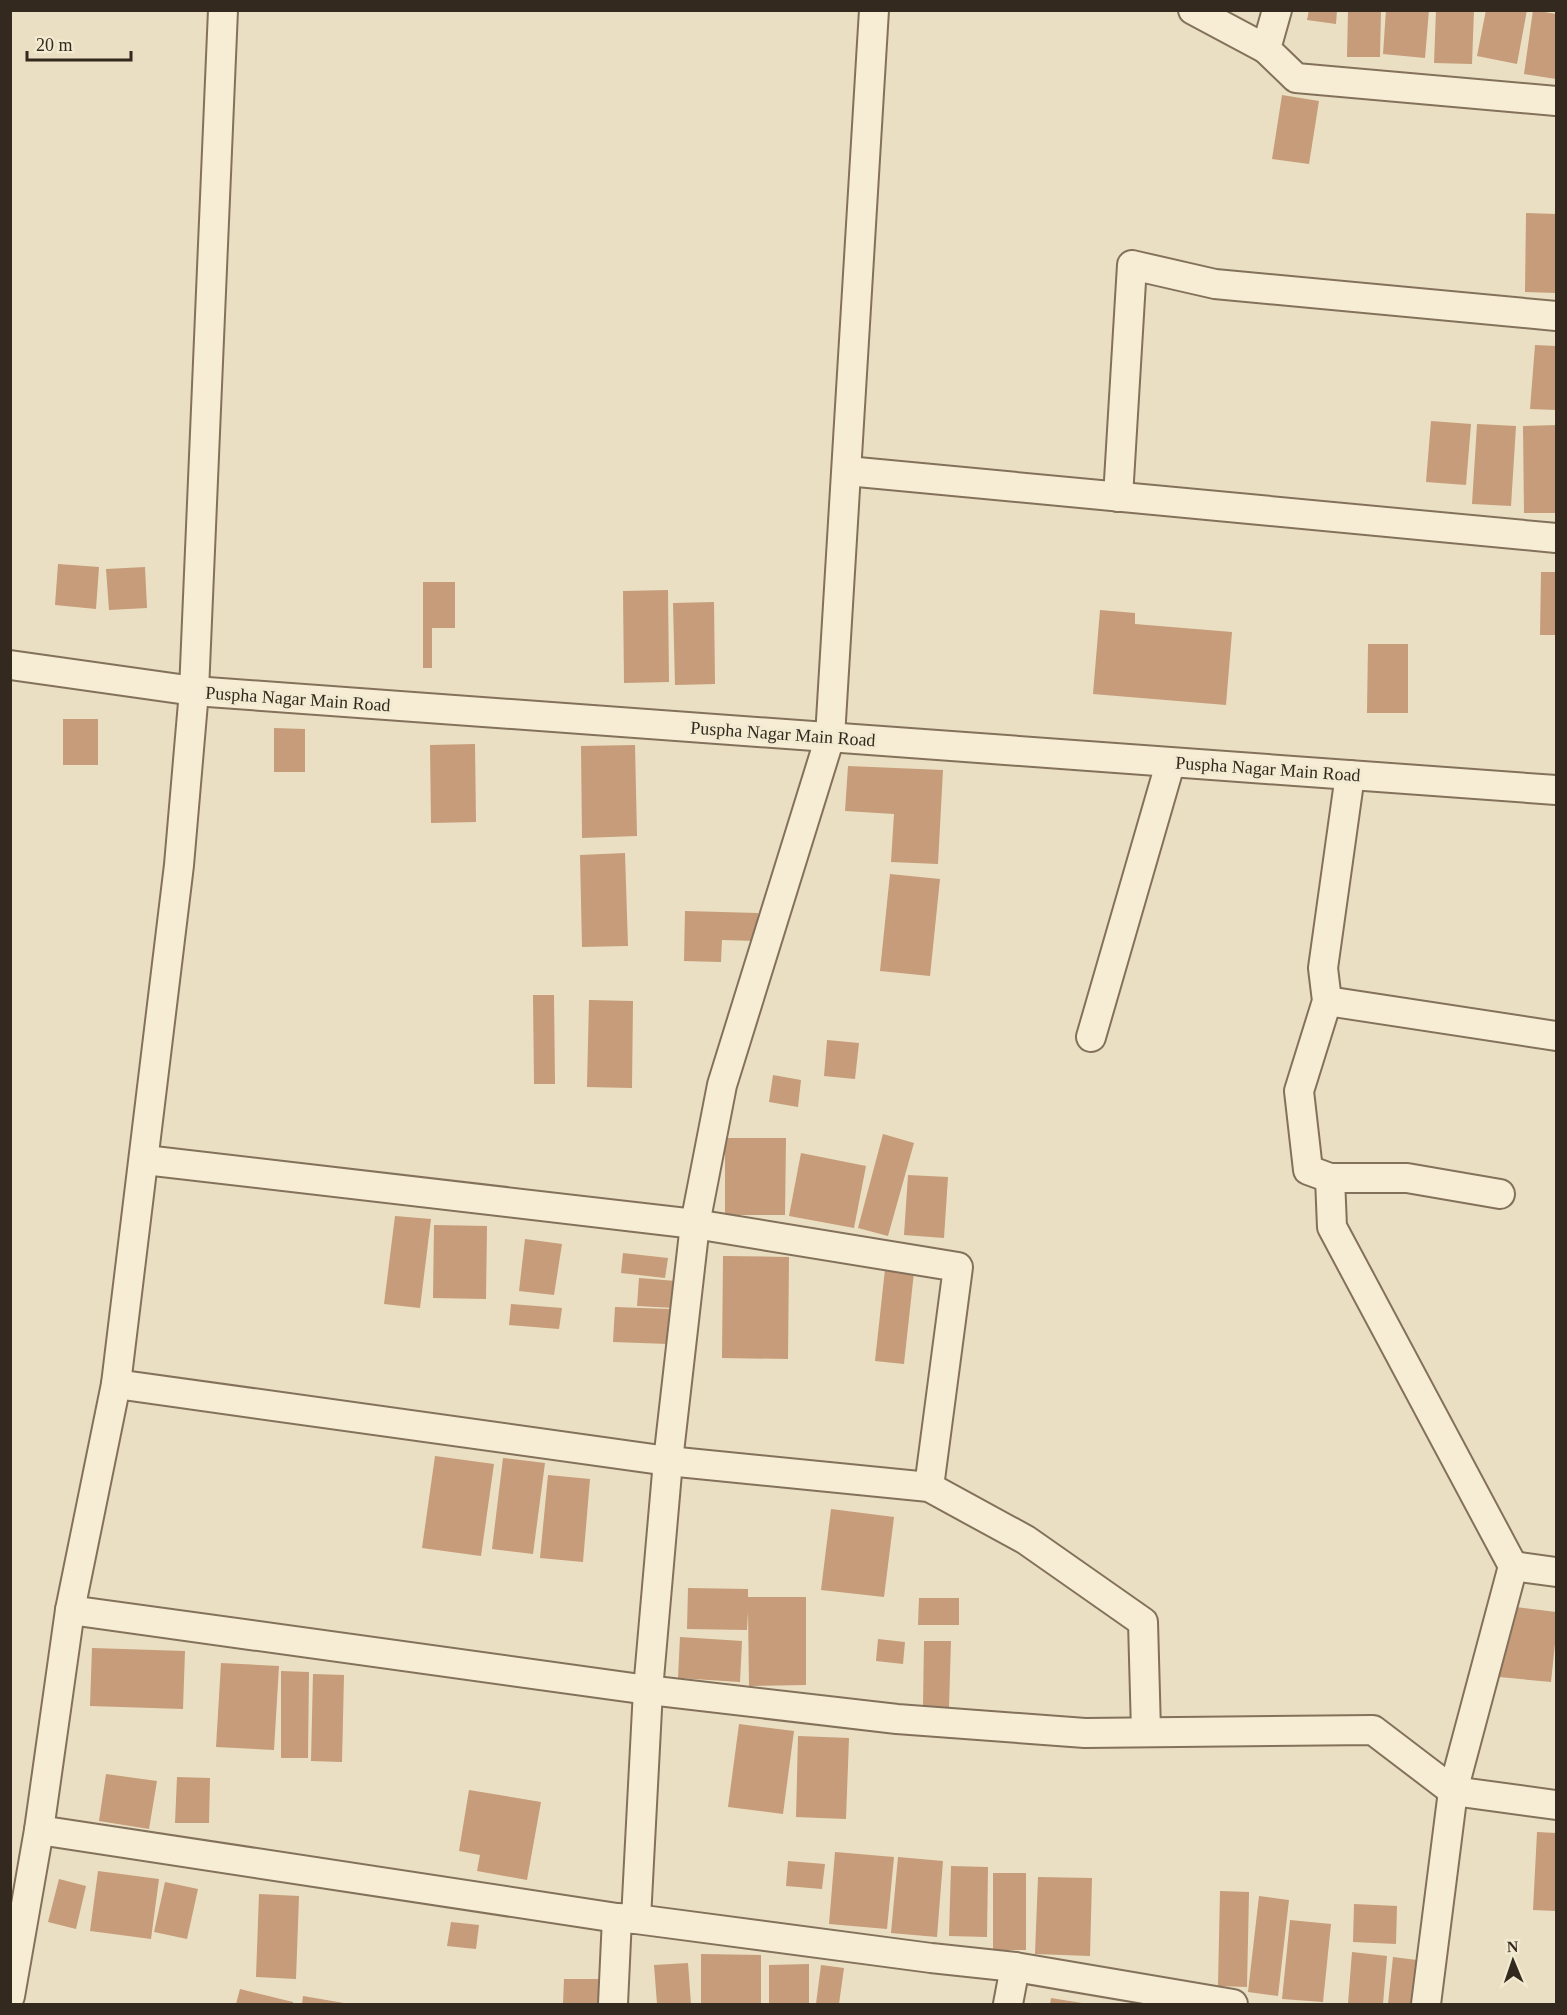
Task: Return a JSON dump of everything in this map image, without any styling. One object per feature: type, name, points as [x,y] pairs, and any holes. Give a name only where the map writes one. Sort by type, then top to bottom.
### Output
[{"type":"street","points":[[10,1996],[39,1830],[70,1610],[116,1384],[179,865],[194,691],[223,10]]},
{"type":"street","points":[[613,2004],[626,1918],[668,1461],[695,1224],[722,1085],[830,737],[874,10]]},
{"type":"street","points":[[1193,10],[1266,49],[1296,78],[1557,101]]},
{"type":"street","points":[[1266,49],[1277,10]]},
{"type":"street","points":[[1118,497],[1132,265],[1215,284],[1557,316]]},
{"type":"street","points":[[847,471],[1557,537]]},
{"type":"street","name":"Puspha Nagar Main Road","points":[[10,665],[194,691],[1557,790]]},
{"type":"street","points":[[1091,1037],[1168,771],[1168,762]]},
{"type":"street","points":[[1350,775],[1323,968],[1327,1001],[1299,1090],[1308,1170],[1330,1178],[1407,1178],[1500,1194]]},
{"type":"street","points":[[1327,1001],[1557,1036]]},
{"type":"street","points":[[145,1160],[695,1224],[958,1267],[929,1487]]},
{"type":"street","points":[[1330,1178],[1332,1227],[1513,1566],[1453,1791],[1426,2004]]},
{"type":"street","points":[[116,1384],[668,1461],[929,1487],[1026,1540],[1143,1622],[1146,1731]]},
{"type":"street","points":[[1513,1566],[1557,1572]]},
{"type":"street","points":[[70,1610],[648,1690],[897,1719],[1084,1733],[1373,1730],[1453,1791],[1557,1805]]},
{"type":"street","points":[[39,1830],[626,1918],[1015,1967],[1233,2004]]},
{"type":"street","points":[[1008,2004],[1015,1967]]},
{"type":"building","points":[[1309,10],[1337,10],[1336,24],[1307,20]]},
{"type":"building","points":[[1348,10],[1381,10],[1380,57],[1347,57]]},
{"type":"building","points":[[1386,10],[1429,10],[1425,58],[1383,54]]},
{"type":"building","points":[[1436,10],[1474,10],[1472,64],[1434,63]]},
{"type":"building","points":[[1486,10],[1527,10],[1517,64],[1477,56]]},
{"type":"building","points":[[1533,10],[1556,14],[1556,79],[1524,74]]},
{"type":"building","points":[[1282,95],[1319,101],[1309,164],[1272,159]]},
{"type":"building","points":[[1526,213],[1556,214],[1556,293],[1525,292]]},
{"type":"building","points":[[1535,345],[1556,346],[1556,410],[1530,409]]},
{"type":"building","points":[[1431,421],[1471,424],[1466,485],[1426,482]]},
{"type":"building","points":[[1477,424],[1516,426],[1511,506],[1472,504]]},
{"type":"building","points":[[1556,425],[1556,513],[1524,513],[1523,426]]},
{"type":"building","points":[[58,564],[99,567],[96,609],[55,605]]},
{"type":"building","points":[[145,567],[147,608],[109,610],[106,569]]},
{"type":"building","points":[[1541,572],[1556,572],[1556,635],[1540,635]]},
{"type":"building","points":[[423,582],[455,582],[455,628],[432,628],[432,668],[423,668]]},
{"type":"building","points":[[668,590],[669,682],[624,683],[623,591]]},
{"type":"building","points":[[714,602],[715,684],[675,685],[673,603]]},
{"type":"building","points":[[1100,610],[1135,613],[1135,624],[1232,632],[1226,705],[1093,694]]},
{"type":"building","points":[[1368,644],[1408,644],[1408,713],[1367,713]]},
{"type":"building","points":[[63,719],[98,719],[98,765],[63,765]]},
{"type":"building","points":[[274,728],[305,729],[305,772],[274,772]]},
{"type":"building","points":[[475,744],[476,822],[431,823],[430,745]]},
{"type":"building","points":[[635,745],[637,836],[582,838],[581,746]]},
{"type":"building","points":[[848,766],[943,770],[938,864],[891,862],[894,814],[845,811]]},
{"type":"building","points":[[625,853],[628,946],[582,947],[580,855]]},
{"type":"building","points":[[890,874],[940,879],[930,976],[880,971]]},
{"type":"building","points":[[685,911],[758,913],[757,941],[722,940],[721,962],[684,961]]},
{"type":"building","points":[[533,995],[554,995],[555,1084],[534,1084]]},
{"type":"building","points":[[589,1000],[633,1001],[632,1088],[587,1087]]},
{"type":"building","points":[[827,1040],[859,1043],[855,1079],[824,1076]]},
{"type":"building","points":[[773,1075],[801,1080],[798,1107],[769,1102]]},
{"type":"building","points":[[883,1134],[914,1143],[888,1236],[858,1228]]},
{"type":"building","points":[[725,1138],[786,1138],[785,1215],[725,1215]]},
{"type":"building","points":[[801,1153],[866,1166],[854,1228],[789,1216]]},
{"type":"building","points":[[908,1175],[948,1177],[944,1238],[904,1235]]},
{"type":"building","points":[[395,1216],[431,1219],[420,1308],[384,1304]]},
{"type":"building","points":[[434,1225],[487,1226],[486,1299],[433,1298]]},
{"type":"building","points":[[525,1239],[562,1244],[554,1295],[519,1291]]},
{"type":"building","points":[[623,1253],[668,1258],[665,1278],[621,1273]]},
{"type":"building","points":[[723,1256],[789,1257],[788,1359],[722,1358]]},
{"type":"building","points":[[885,1269],[914,1272],[904,1364],[875,1361]]},
{"type":"building","points":[[639,1278],[676,1281],[675,1308],[637,1306]]},
{"type":"building","points":[[511,1304],[562,1308],[559,1329],[509,1325]]},
{"type":"building","points":[[615,1307],[670,1309],[668,1344],[613,1342]]},
{"type":"building","points":[[435,1456],[494,1464],[481,1556],[422,1548]]},
{"type":"building","points":[[503,1458],[545,1463],[533,1554],[492,1549]]},
{"type":"building","points":[[548,1475],[590,1479],[583,1562],[540,1558]]},
{"type":"building","points":[[831,1509],[894,1517],[884,1597],[821,1590]]},
{"type":"building","points":[[688,1588],[748,1589],[748,1597],[806,1597],[806,1685],[749,1686],[748,1611],[747,1630],[687,1629]]},
{"type":"building","points":[[919,1598],[959,1598],[959,1625],[918,1625]]},
{"type":"building","points":[[1508,1606],[1556,1612],[1551,1682],[1499,1677]]},
{"type":"building","points":[[680,1637],[742,1641],[740,1682],[678,1678]]},
{"type":"building","points":[[878,1639],[905,1642],[903,1664],[876,1661]]},
{"type":"building","points":[[924,1641],[951,1641],[949,1707],[923,1707]]},
{"type":"building","points":[[92,1648],[185,1651],[183,1709],[90,1706]]},
{"type":"building","points":[[221,1663],[279,1666],[274,1750],[216,1747]]},
{"type":"building","points":[[281,1671],[309,1672],[308,1758],[281,1758]]},
{"type":"building","points":[[313,1674],[344,1675],[342,1762],[311,1761]]},
{"type":"building","points":[[739,1724],[794,1731],[783,1814],[728,1807]]},
{"type":"building","points":[[798,1736],[849,1738],[846,1819],[796,1817]]},
{"type":"building","points":[[106,1774],[157,1781],[149,1829],[99,1821]]},
{"type":"building","points":[[177,1777],[210,1778],[209,1823],[175,1823]]},
{"type":"building","points":[[469,1790],[541,1802],[527,1880],[477,1871],[480,1855],[459,1851]]},
{"type":"building","points":[[1537,1832],[1556,1833],[1556,1911],[1533,1910]]},
{"type":"building","points":[[835,1852],[894,1857],[887,1929],[829,1924]]},
{"type":"building","points":[[898,1857],[943,1861],[937,1937],[891,1933]]},
{"type":"building","points":[[788,1861],[825,1864],[822,1889],[786,1886]]},
{"type":"building","points":[[951,1866],[988,1867],[987,1937],[949,1936]]},
{"type":"building","points":[[98,1871],[159,1879],[151,1939],[90,1931]]},
{"type":"building","points":[[993,1873],[1026,1873],[1026,1950],[993,1950]]},
{"type":"building","points":[[1038,1877],[1092,1878],[1090,1956],[1035,1954]]},
{"type":"building","points":[[59,1879],[86,1886],[76,1929],[48,1922]]},
{"type":"building","points":[[165,1882],[198,1889],[187,1939],[154,1932]]},
{"type":"building","points":[[1220,1891],[1249,1892],[1247,1987],[1218,1986]]},
{"type":"building","points":[[259,1894],[299,1896],[296,1979],[256,1977]]},
{"type":"building","points":[[1259,1896],[1289,1900],[1278,1996],[1248,1992]]},
{"type":"building","points":[[1354,1904],[1397,1906],[1396,1944],[1353,1942]]},
{"type":"building","points":[[1290,1920],[1331,1924],[1323,2002],[1282,1999]]},
{"type":"building","points":[[451,1922],[479,1925],[476,1949],[447,1946]]},
{"type":"building","points":[[1352,1952],[1387,1956],[1383,2004],[1348,2004]]},
{"type":"building","points":[[701,1954],[761,1955],[761,2004],[701,2004]]},
{"type":"building","points":[[1393,1957],[1417,1960],[1413,2004],[1388,2004]]},
{"type":"building","points":[[688,1963],[691,2004],[657,2004],[654,1965]]},
{"type":"building","points":[[809,1964],[809,2004],[769,2004],[769,1965]]},
{"type":"building","points":[[821,1965],[844,1968],[839,2004],[816,2004]]},
{"type":"building","points":[[564,1979],[604,1979],[604,2004],[563,2004]]},
{"type":"building","points":[[240,1989],[293,2002],[293,2004],[236,2004]]},
{"type":"building","points":[[303,1996],[344,2003],[344,2004],[302,2004]]},
{"type":"building","points":[[1051,1998],[1082,2003],[1082,2004],[1050,2004]]}]
